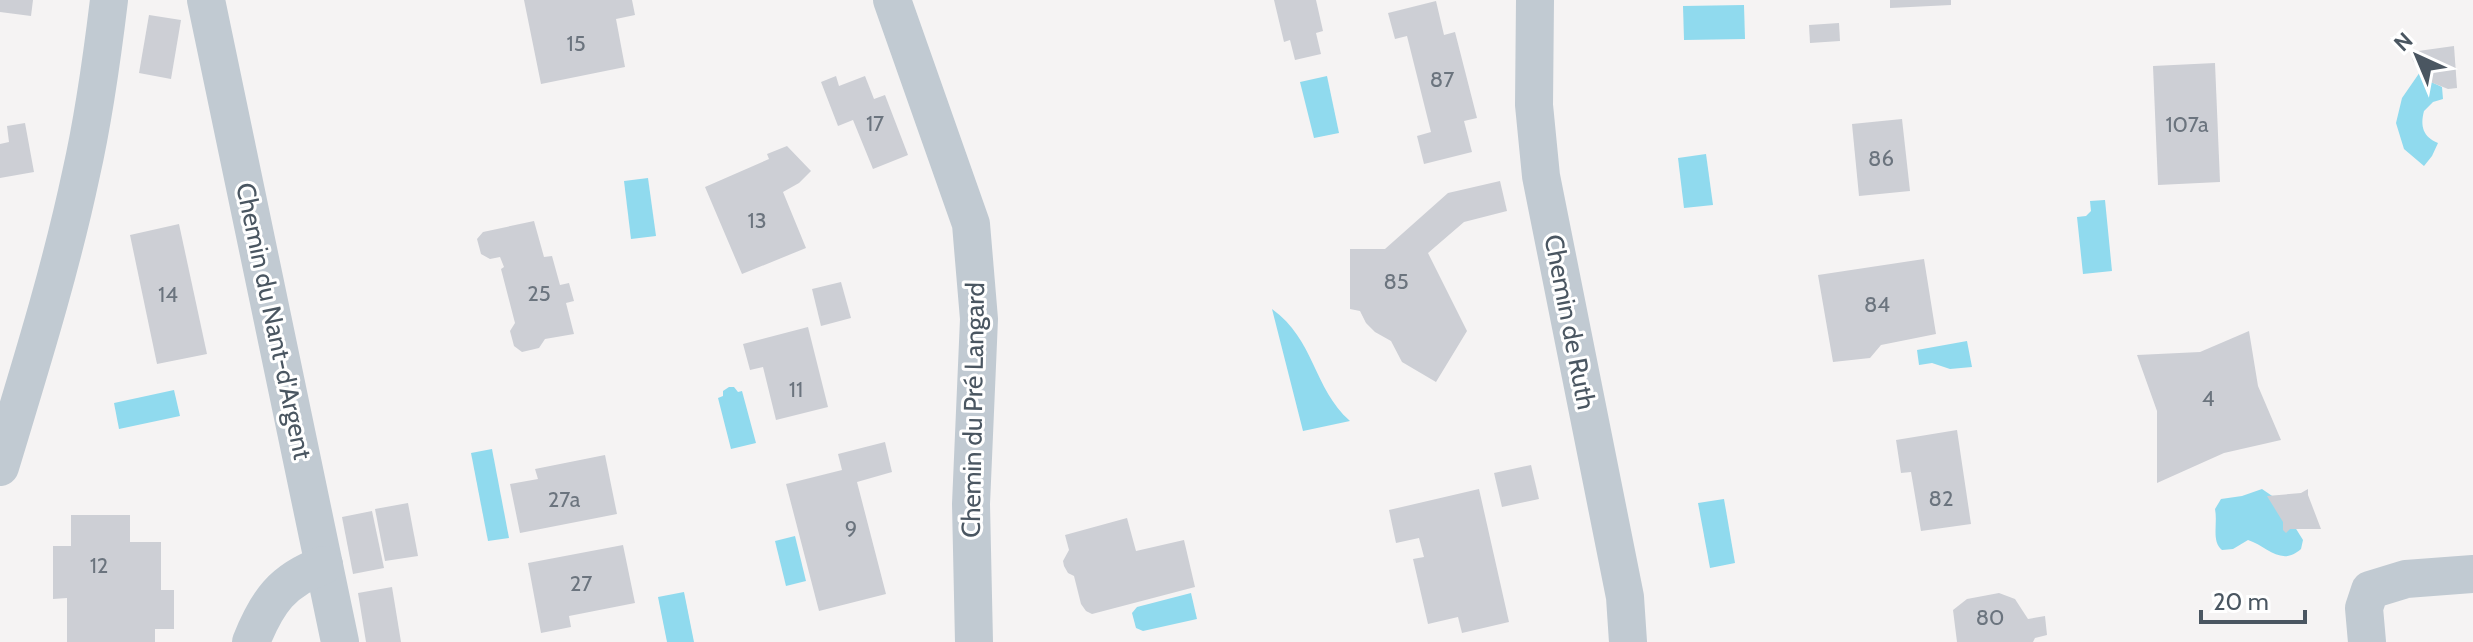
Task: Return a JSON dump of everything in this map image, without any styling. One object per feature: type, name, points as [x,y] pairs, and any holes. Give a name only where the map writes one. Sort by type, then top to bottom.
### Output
[{"type":"street","points":[[0,467],[81,176],[99,82],[109,0]]},
{"type":"street","name":"Chemin du Nant-d'Argent","points":[[206,0],[340,642]]},
{"type":"street","name":"Chemin du Pré Langard","points":[[892,0],[971,224],[979,319],[971,504],[974,642]]},
{"type":"street","name":"Chemin de Ruth","points":[[1535,0],[1534,105],[1541,176],[1625,597],[1628,642]]},
{"type":"street","points":[[251,642],[271,600],[285,585],[304,572],[324,565]]},
{"type":"street","points":[[2367,642],[2364,608],[2370,590],[2406,579],[2473,574]]},
{"type":"water","points":[[1744,5],[1745,39],[1684,40],[1683,6]]},
{"type":"water","points":[[2420,72],[2442,87],[2443,99],[2433,102],[2424,111],[2424,130],[2429,138],[2438,143],[2424,166],[2404,149],[2396,123],[2402,98]]},
{"type":"water","points":[[1327,76],[1339,133],[1314,138],[1300,82]]},
{"type":"water","points":[[1706,154],[1713,205],[1684,208],[1678,158]]},
{"type":"water","points":[[648,178],[656,236],[631,239],[624,181]]},
{"type":"water","points":[[2105,200],[2112,271],[2083,274],[2077,217],[2086,216],[2091,211],[2090,201]]},
{"type":"water","points":[[1272,309],[1297,335],[1328,394],[1350,421],[1303,431]]},
{"type":"water","points":[[1967,341],[1972,367],[1950,369],[1932,363],[1919,365],[1917,350]]},
{"type":"water","points":[[729,387],[742,391],[756,443],[731,449],[718,398]]},
{"type":"water","points":[[174,390],[180,416],[119,429],[114,403]]},
{"type":"water","points":[[492,449],[509,538],[488,541],[471,453]]},
{"type":"water","points":[[2262,489],[2278,500],[2303,540],[2301,549],[2294,554],[2280,556],[2248,540],[2233,549],[2222,550],[2216,537],[2215,509],[2221,499]]},
{"type":"water","points":[[1724,499],[1735,563],[1710,568],[1698,503]]},
{"type":"water","points":[[795,536],[806,581],[786,586],[775,541]]},
{"type":"water","points":[[684,592],[694,642],[667,642],[658,597]]},
{"type":"water","points":[[1191,593],[1197,619],[1143,631],[1136,628],[1132,613],[1137,607]]},
{"type":"building","points":[[0,0],[33,0],[31,16],[0,12]]},
{"type":"building","points":[[524,0],[632,0],[635,15],[616,19],[625,67],[541,84]]},
{"type":"building","points":[[1274,0],[1316,0],[1323,31],[1316,33],[1321,54],[1295,60],[1290,40],[1284,42]]},
{"type":"building","points":[[1890,0],[1951,0],[1951,5],[1890,8]]},
{"type":"building","points":[[1436,1],[1444,35],[1455,32],[1477,118],[1464,121],[1472,152],[1424,164],[1417,136],[1431,132],[1407,36],[1395,39],[1388,13]]},
{"type":"building","points":[[149,15],[181,20],[171,79],[139,73]]},
{"type":"building","points":[[1839,23],[1840,41],[1810,43],[1809,25]]},
{"type":"building","points":[[2454,46],[2457,88],[2448,89],[2428,81],[2413,61],[2411,52]]},
{"type":"building","points":[[2215,63],[2220,182],[2158,185],[2153,66]]},
{"type":"building","points":[[836,76],[839,86],[865,76],[874,99],[885,95],[908,155],[873,169],[853,120],[838,126],[821,82]]},
{"type":"building","points":[[1902,119],[1910,191],[1859,196],[1852,124]]},
{"type":"building","points":[[25,123],[34,172],[0,178],[0,144],[9,142],[7,126]]},
{"type":"building","points":[[787,146],[811,171],[783,192],[806,248],[742,274],[705,187],[769,159],[767,154]]},
{"type":"building","points":[[1500,181],[1507,211],[1464,222],[1428,253],[1467,331],[1436,382],[1402,362],[1391,341],[1375,332],[1360,311],[1350,309],[1350,249],[1385,249],[1448,193]]},
{"type":"building","points":[[534,221],[544,257],[552,256],[560,285],[569,283],[574,301],[566,303],[574,334],[545,339],[539,348],[522,352],[514,346],[510,331],[515,323],[501,269],[504,267],[500,257],[490,259],[481,254],[477,239],[483,232]]},
{"type":"building","points":[[179,224],[207,354],[157,364],[130,235]]},
{"type":"building","points":[[1924,259],[1936,334],[1881,345],[1870,358],[1833,362],[1818,275]]},
{"type":"building","points":[[841,282],[851,318],[821,326],[812,289]]},
{"type":"building","points":[[808,327],[828,407],[776,420],[763,367],[750,370],[743,344]]},
{"type":"building","points":[[2249,331],[2258,386],[2281,440],[2224,453],[2157,483],[2157,411],[2137,355],[2200,352]]},
{"type":"building","points":[[1957,430],[1971,524],[1921,531],[1911,472],[1901,473],[1896,440]]},
{"type":"building","points":[[885,442],[892,472],[857,482],[886,594],[819,611],[786,484],[842,470],[838,454]]},
{"type":"building","points":[[605,455],[617,514],[520,533],[510,484],[538,479],[535,469]]},
{"type":"building","points":[[1531,465],[1539,499],[1502,507],[1494,473]]},
{"type":"building","points":[[1479,489],[1509,622],[1462,633],[1458,617],[1428,624],[1413,559],[1424,557],[1419,538],[1396,543],[1389,510]]},
{"type":"building","points":[[2308,489],[2321,529],[2290,529],[2286,533],[2267,496],[2301,493]]},
{"type":"building","points":[[408,503],[418,556],[385,561],[375,509]]},
{"type":"building","points":[[372,511],[384,568],[353,574],[342,517]]},
{"type":"building","points":[[71,515],[130,515],[130,542],[161,542],[161,590],[174,590],[174,629],[155,629],[155,642],[67,642],[67,598],[53,599],[53,546],[71,546]]},
{"type":"building","points":[[1127,518],[1136,551],[1184,540],[1195,587],[1092,614],[1081,604],[1074,576],[1064,566],[1063,561],[1069,550],[1065,535]]},
{"type":"building","points":[[623,545],[635,603],[569,616],[571,627],[541,633],[528,563]]},
{"type":"building","points":[[392,587],[401,642],[366,642],[358,593]]},
{"type":"building","points":[[1999,593],[2015,599],[2028,619],[2045,616],[2047,635],[2035,638],[2033,642],[1957,642],[1953,610],[1967,599]]}]
